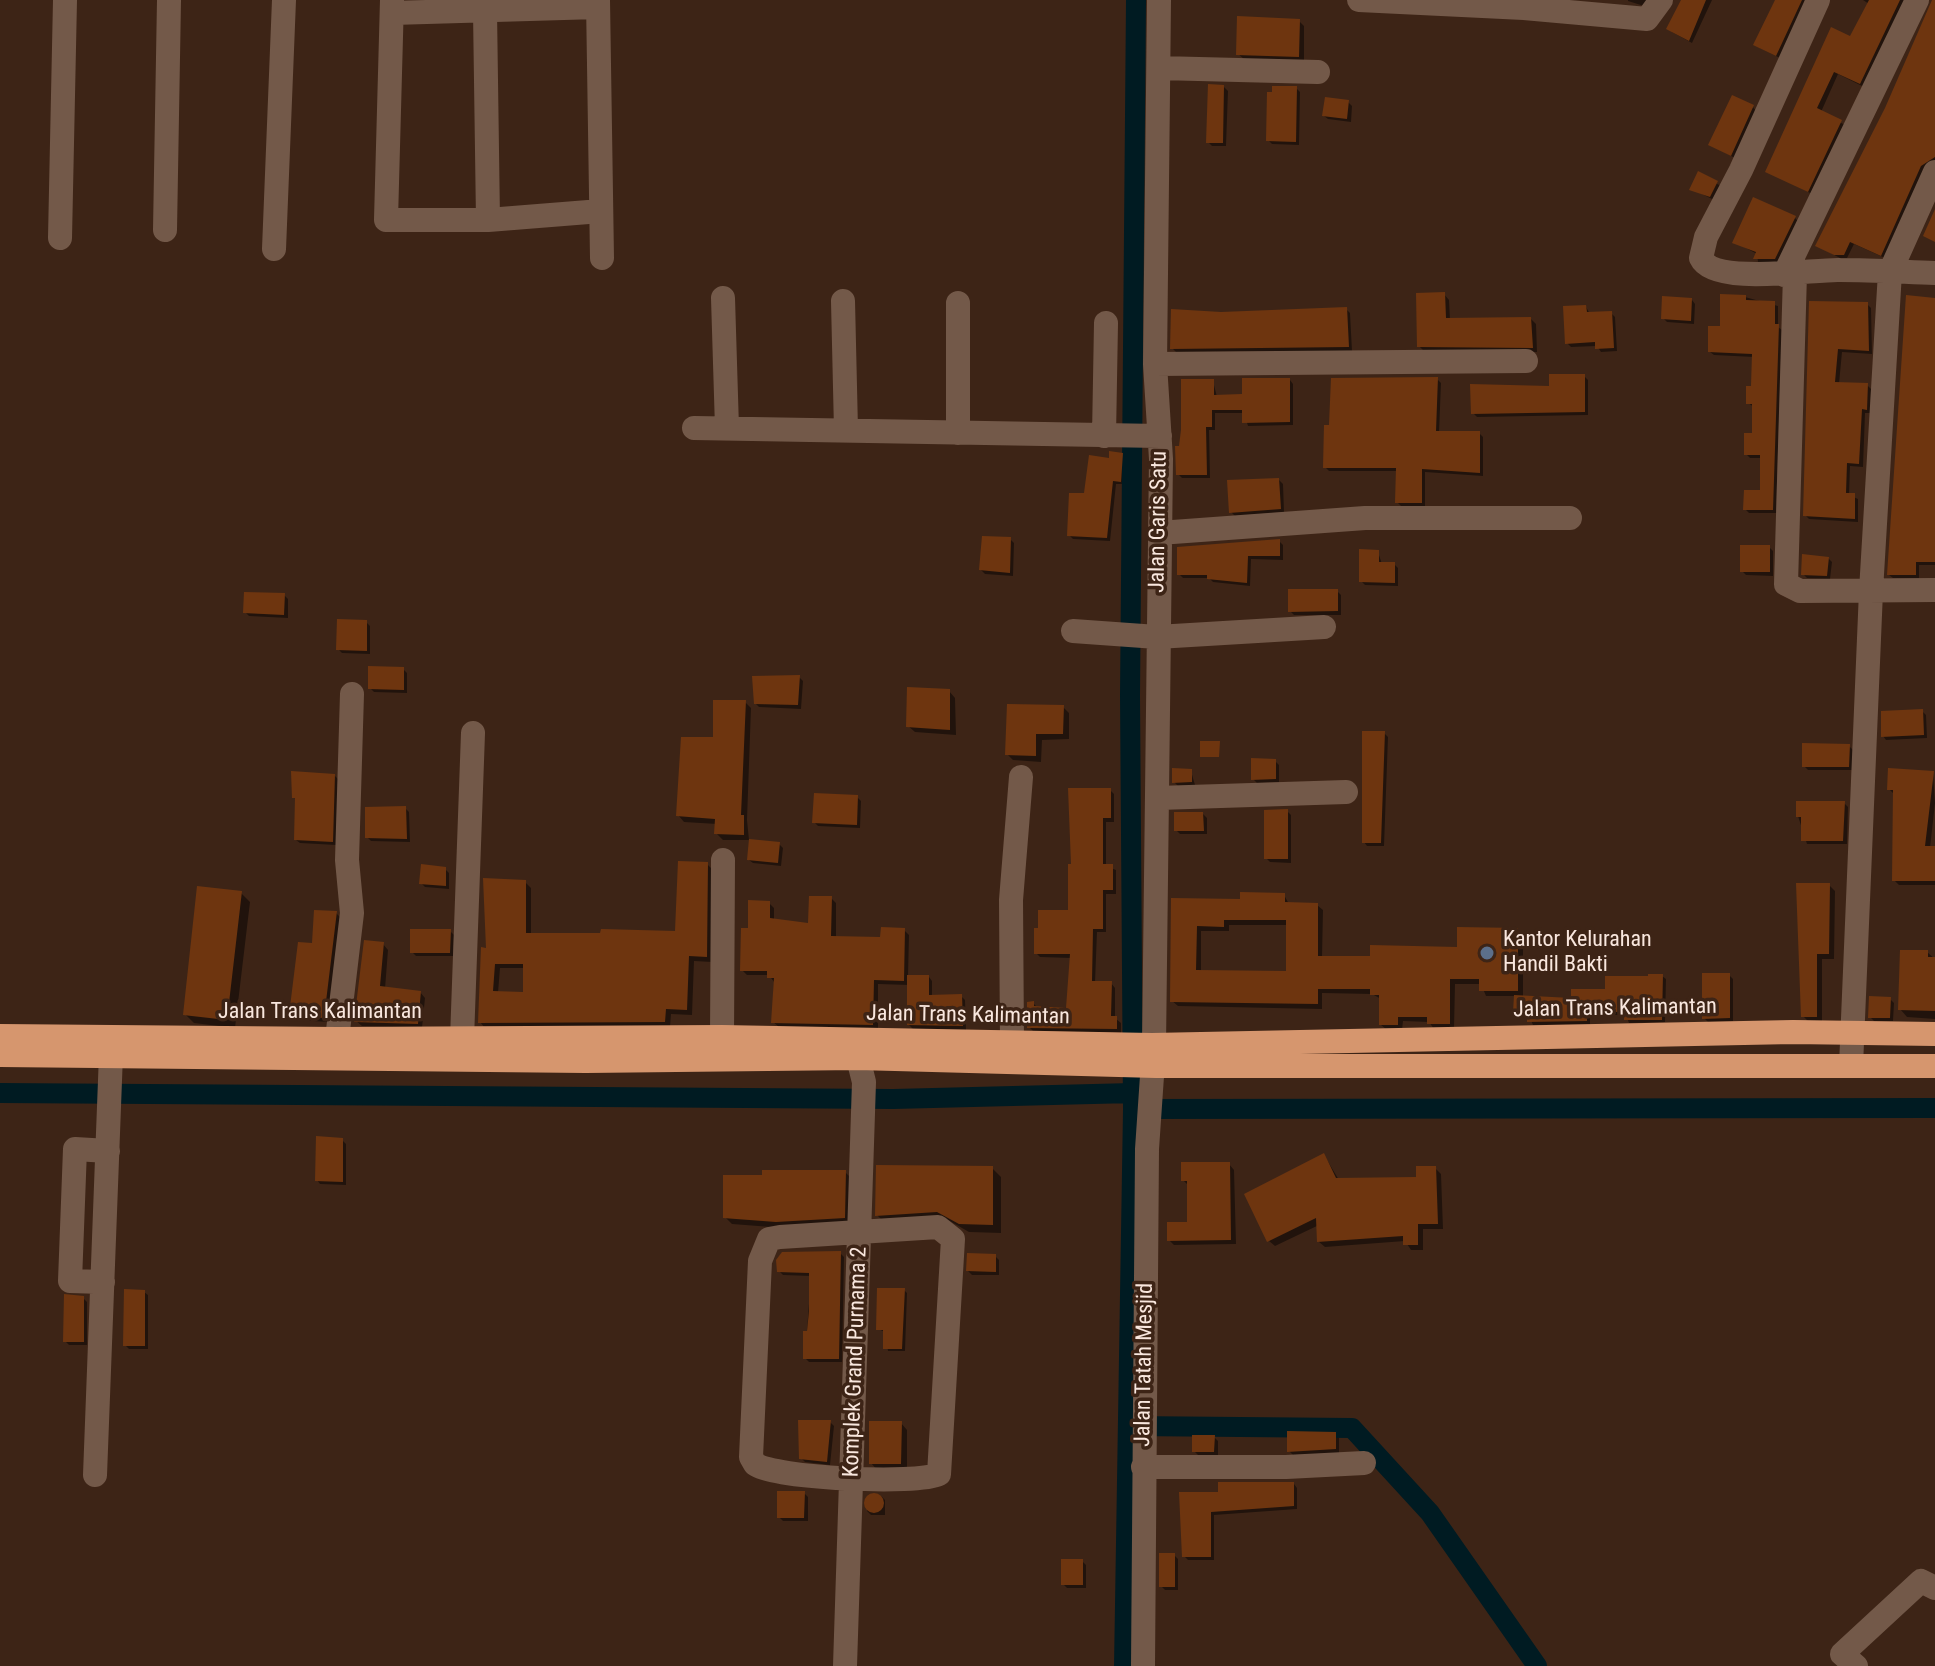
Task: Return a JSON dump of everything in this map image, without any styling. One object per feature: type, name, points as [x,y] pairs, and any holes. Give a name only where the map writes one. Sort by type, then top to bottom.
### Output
[{"type":"highway","name":"Jalan Trans Kalimantan","points":[[1154,1056],[1793,1032],[1935,1034]]},
{"type":"highway","points":[[1793,1032],[1794,1067]]},
{"type":"highway","name":"Jalan Trans Kalimantan","points":[[0,1036],[462,1039],[586,1049],[722,1037],[1012,1043],[1094,1054]]},
{"type":"highway","name":"Jalan Trans Kalimantan","points":[[0,1055],[586,1049],[858,1058],[1094,1054],[1794,1067],[1935,1066]]},
{"type":"street","points":[[60,238],[65,0]]},
{"type":"street","points":[[165,230],[169,0]]},
{"type":"street","points":[[274,249],[284,0]]},
{"type":"street","name":"Jalan Garis Satu","points":[[1154,1056],[1158,798],[1139,636],[1159,533],[1132,437],[1155,364],[1159,0]]},
{"type":"street","points":[[1359,0],[1612,8],[1647,19],[1661,0]]},
{"type":"street","points":[[1818,0],[1741,170],[1700,250],[1704,264],[1715,270],[1789,274],[1837,270],[1935,273]]},
{"type":"street","points":[[1917,0],[1789,274],[1786,584],[1800,591],[1935,590]]},
{"type":"street","points":[[601,211],[488,220],[386,220],[392,6],[485,11],[598,4],[602,258]]},
{"type":"street","points":[[485,11],[488,220]]},
{"type":"street","points":[[1159,68],[1318,72]]},
{"type":"street","points":[[1851,1066],[1871,591],[1890,272],[1935,172]]},
{"type":"street","points":[[723,298],[727,428]]},
{"type":"street","points":[[843,301],[846,430]]},
{"type":"street","points":[[958,303],[958,433]]},
{"type":"street","points":[[694,428],[1132,437],[1106,323]]},
{"type":"street","points":[[1155,364],[1526,361]]},
{"type":"street","points":[[1159,533],[1365,518],[1570,518]]},
{"type":"street","points":[[1073,631],[1139,636],[1324,627]]},
{"type":"street","points":[[337,1039],[352,913],[347,860],[352,694]]},
{"type":"street","points":[[462,1039],[473,733]]},
{"type":"street","points":[[1012,1043],[1011,900],[1021,777]]},
{"type":"street","points":[[1158,798],[1346,792]]},
{"type":"street","points":[[722,1037],[723,860]]},
{"type":"street","points":[[95,1475],[111,1054]]},
{"type":"street","name":"Jalan Tatah Mesjid","points":[[1143,1666],[1148,1139],[1154,1056]]},
{"type":"street","name":"Komplek Grand Purnama 2","points":[[845,1666],[864,1116],[864,1082],[858,1058]]},
{"type":"street","points":[[103,1282],[70,1281],[72,1222],[75,1149],[108,1151]]},
{"type":"street","points":[[938,1227],[953,1239],[939,1474],[915,1480],[851,1478],[761,1469],[751,1457],[760,1261],[764,1246],[769,1239],[780,1237],[938,1227]]},
{"type":"street","points":[[1145,1443],[1286,1467],[1364,1463]]},
{"type":"street","points":[[1856,1666],[1842,1654],[1921,1581],[1935,1588]]},
{"type":"building","points":[[1681,0],[1706,0],[1689,41],[1666,29]]},
{"type":"building","points":[[1775,0],[1802,0],[1776,56],[1753,45]]},
{"type":"building","points":[[1869,0],[1900,0],[1860,84],[1834,72],[1817,108],[1842,120],[1808,192],[1765,172],[1831,27],[1850,36]]},
{"type":"building","points":[[1932,0],[1935,0],[1935,157],[1921,166],[1881,256],[1850,242],[1844,255],[1834,255],[1815,246],[1885,108]]},
{"type":"building","points":[[1237,16],[1300,19],[1299,57],[1236,55]]},
{"type":"building","points":[[1208,84],[1224,85],[1223,143],[1206,143]]},
{"type":"building","points":[[1272,86],[1297,86],[1296,142],[1266,141],[1267,92],[1272,92]]},
{"type":"building","points":[[1732,95],[1754,105],[1731,156],[1708,145]]},
{"type":"building","points":[[1325,97],[1349,100],[1347,119],[1322,116]]},
{"type":"building","points":[[1698,171],[1718,181],[1710,197],[1689,190]]},
{"type":"building","points":[[1753,197],[1796,216],[1775,259],[1753,259],[1756,252],[1732,243]]},
{"type":"building","points":[[1935,209],[1935,242],[1923,236]]},
{"type":"building","points":[[1445,292],[1446,318],[1531,317],[1533,348],[1417,347],[1416,293]]},
{"type":"building","points":[[1720,294],[1746,295],[1746,300],[1775,301],[1775,324],[1779,324],[1773,510],[1743,510],[1744,490],[1760,490],[1760,455],[1744,455],[1744,433],[1752,433],[1752,404],[1746,404],[1746,386],[1751,386],[1752,354],[1708,352],[1708,326],[1720,326]]},
{"type":"building","points":[[1906,295],[1935,298],[1935,562],[1916,562],[1916,575],[1887,575]]},
{"type":"building","points":[[1662,296],[1692,298],[1691,321],[1661,319]]},
{"type":"building","points":[[1809,301],[1868,302],[1869,351],[1838,349],[1835,382],[1868,383],[1867,410],[1862,409],[1859,464],[1847,463],[1846,493],[1855,493],[1855,519],[1803,516]]},
{"type":"building","points":[[1586,305],[1587,312],[1612,311],[1614,348],[1595,349],[1595,342],[1565,344],[1563,306]]},
{"type":"building","points":[[1347,307],[1349,347],[1170,349],[1171,309],[1221,312]]},
{"type":"building","points":[[1549,374],[1585,374],[1585,412],[1471,414],[1470,384],[1549,386]]},
{"type":"building","points":[[1438,377],[1436,431],[1480,431],[1480,473],[1422,469],[1422,503],[1395,503],[1396,468],[1323,468],[1324,425],[1329,425],[1331,378]]},
{"type":"building","points":[[1242,378],[1290,378],[1290,422],[1242,423],[1242,410],[1212,410],[1212,427],[1206,427],[1207,475],[1176,475],[1175,446],[1179,446],[1181,430],[1181,379],[1214,379],[1214,395],[1242,394]]},
{"type":"building","points":[[1109,451],[1123,453],[1121,482],[1113,481],[1107,538],[1067,536],[1069,493],[1084,493],[1089,455],[1109,458]]},
{"type":"building","points":[[1279,478],[1281,509],[1229,513],[1227,480]]},
{"type":"building","points":[[982,536],[1011,537],[1010,573],[979,570]]},
{"type":"building","points":[[1280,539],[1280,556],[1248,556],[1247,583],[1207,579],[1207,575],[1177,575],[1177,547]]},
{"type":"building","points":[[1740,545],[1770,545],[1770,572],[1740,572]]},
{"type":"building","points":[[1359,549],[1379,550],[1379,562],[1395,562],[1395,583],[1359,582]]},
{"type":"building","points":[[1802,554],[1829,557],[1827,576],[1801,575]]},
{"type":"building","points":[[1288,589],[1338,589],[1338,611],[1288,612]]},
{"type":"building","points":[[244,592],[285,593],[284,615],[243,613]]},
{"type":"building","points":[[337,619],[367,620],[367,651],[336,650]]},
{"type":"building","points":[[368,666],[404,667],[404,690],[368,689]]},
{"type":"building","points":[[800,675],[798,705],[754,704],[752,676]]},
{"type":"building","points":[[907,687],[950,689],[950,730],[906,727]]},
{"type":"building","points":[[713,700],[746,700],[741,815],[744,815],[744,835],[714,834],[715,819],[676,816],[681,737],[713,737]]},
{"type":"building","points":[[1007,704],[1064,705],[1063,734],[1036,734],[1036,756],[1005,755]]},
{"type":"building","points":[[1923,709],[1924,735],[1881,737],[1881,711]]},
{"type":"building","points":[[1362,731],[1385,731],[1381,843],[1362,843]]},
{"type":"building","points":[[1200,741],[1220,741],[1219,757],[1200,757]]},
{"type":"building","points":[[1802,743],[1850,744],[1849,767],[1802,767]]},
{"type":"building","points":[[1251,758],[1276,759],[1276,779],[1251,780]]},
{"type":"building","points":[[1172,768],[1192,769],[1192,782],[1172,783]]},
{"type":"building","points":[[1888,768],[1934,771],[1925,846],[1935,846],[1935,881],[1892,881],[1893,790],[1887,790]]},
{"type":"building","points":[[291,771],[335,774],[333,842],[294,840],[295,798],[292,798]]},
{"type":"building","points":[[1068,788],[1111,788],[1111,818],[1103,818],[1103,864],[1113,864],[1113,890],[1103,890],[1103,929],[1093,929],[1092,981],[1112,981],[1111,1016],[1117,1016],[1117,1029],[1027,1028],[1027,1002],[1034,1001],[1034,1006],[1066,1008],[1070,954],[1034,954],[1034,928],[1038,928],[1038,910],[1068,910],[1068,864],[1071,864]]},
{"type":"building","points":[[814,793],[858,795],[857,825],[812,823]]},
{"type":"building","points":[[1796,801],[1845,801],[1843,841],[1801,841],[1801,817],[1796,817]]},
{"type":"building","points":[[406,806],[407,839],[365,838],[365,807]]},
{"type":"building","points":[[1288,809],[1288,859],[1264,859],[1264,810]]},
{"type":"building","points":[[1174,812],[1203,812],[1204,831],[1174,831]]},
{"type":"building","points":[[749,839],[780,842],[778,863],[747,860]]},
{"type":"building","points":[[678,861],[708,862],[707,957],[689,956],[687,1010],[666,1009],[665,1022],[478,1023],[481,947],[486,948],[483,878],[526,880],[526,933],[600,933],[601,929],[675,931]],"holes":[[[495,964],[523,964],[523,992],[493,991]]]},
{"type":"building","points":[[421,864],[446,867],[446,886],[419,884]]},
{"type":"building","points":[[1796,883],[1830,883],[1829,954],[1817,954],[1817,1017],[1801,1017]]},
{"type":"building","points":[[197,886],[242,891],[227,1020],[183,1015]]},
{"type":"building","points":[[1240,892],[1285,893],[1285,902],[1318,903],[1318,956],[1370,956],[1370,945],[1457,947],[1457,927],[1518,928],[1518,991],[1479,991],[1479,979],[1450,979],[1450,1024],[1427,1024],[1427,1017],[1398,1017],[1398,1025],[1379,1025],[1379,995],[1370,995],[1370,989],[1318,989],[1318,1004],[1170,1002],[1171,898],[1240,899]],"holes":[[[1224,920],[1286,920],[1286,971],[1196,970],[1197,926],[1224,927]]]},
{"type":"building","points":[[809,896],[832,896],[831,936],[880,937],[881,927],[905,928],[904,981],[874,980],[873,1025],[771,1023],[774,978],[767,978],[767,971],[740,971],[741,928],[748,928],[748,900],[770,901],[770,918],[808,923]]},
{"type":"building","points":[[314,910],[337,911],[324,1018],[289,1015],[298,942],[312,943]]},
{"type":"building","points":[[410,929],[451,929],[450,953],[410,953]]},
{"type":"building","points":[[364,940],[384,942],[380,986],[421,991],[418,1024],[354,1022]]},
{"type":"building","points":[[1900,950],[1928,950],[1928,957],[1935,957],[1935,1011],[1898,1010]]},
{"type":"building","points":[[1702,973],[1730,973],[1730,1018],[1702,1019]]},
{"type":"building","points":[[1663,974],[1662,1020],[1624,1020],[1624,1012],[1587,1012],[1587,1021],[1527,1022],[1527,1014],[1513,1013],[1514,995],[1571,998],[1571,989],[1605,989],[1605,976]]},
{"type":"building","points":[[907,975],[929,975],[929,995],[962,994],[963,1026],[907,1025]]},
{"type":"building","points":[[1869,996],[1891,997],[1890,1018],[1868,1018]]},
{"type":"building","points":[[316,1136],[343,1138],[343,1182],[315,1181]]},
{"type":"building","points":[[1324,1153],[1336,1178],[1416,1177],[1416,1166],[1436,1166],[1438,1224],[1418,1224],[1418,1245],[1403,1245],[1403,1236],[1317,1242],[1316,1218],[1267,1242],[1244,1194]]},
{"type":"building","points":[[1181,1162],[1230,1162],[1231,1240],[1167,1241],[1167,1222],[1187,1222],[1187,1181],[1181,1181]]},
{"type":"building","points":[[876,1165],[993,1166],[993,1225],[959,1224],[937,1212],[875,1216]]},
{"type":"building","points":[[762,1170],[846,1170],[845,1218],[776,1222],[723,1218],[723,1175],[762,1175]]},
{"type":"building","points":[[841,1251],[839,1359],[803,1359],[803,1331],[807,1331],[809,1311],[809,1273],[777,1272],[776,1260],[782,1252]]},
{"type":"building","points":[[967,1253],[996,1254],[996,1272],[966,1271]]},
{"type":"building","points":[[877,1288],[905,1288],[902,1349],[883,1349],[883,1330],[876,1330]]},
{"type":"building","points":[[124,1289],[145,1290],[145,1346],[123,1346]]},
{"type":"building","points":[[64,1294],[84,1296],[84,1342],[63,1342]]},
{"type":"building","points":[[798,1420],[831,1420],[827,1462],[799,1459]]},
{"type":"building","points":[[869,1421],[902,1421],[901,1464],[869,1464]]},
{"type":"building","points":[[1287,1431],[1336,1432],[1336,1449],[1287,1452]]},
{"type":"building","points":[[1192,1435],[1215,1435],[1214,1452],[1192,1452]]},
{"type":"building","points":[[1218,1482],[1294,1482],[1294,1506],[1211,1512],[1211,1557],[1182,1557],[1179,1492],[1218,1492]]},
{"type":"building","points":[[777,1491],[805,1491],[804,1518],[777,1518]]},
{"type":"building","points":[[874,1493],[881,1496],[884,1503],[881,1510],[874,1513],[867,1510],[864,1503],[867,1496]]},
{"type":"building","points":[[1159,1553],[1175,1553],[1175,1587],[1159,1587]]},
{"type":"building","points":[[1061,1559],[1083,1559],[1083,1585],[1061,1585]]},
{"type":"waterway","points":[[1124,1666],[1133,1109],[1130,695],[1136,0]]},
{"type":"waterway","points":[[0,1093],[893,1099],[1133,1093]]},
{"type":"waterway","points":[[1137,1109],[1935,1108]]},
{"type":"waterway","points":[[1129,1426],[1352,1428],[1430,1513],[1537,1666]]},
{"type":"place","name":"Kantor Kelurahan Handil Bakti","points":[[1487,953]]}]
